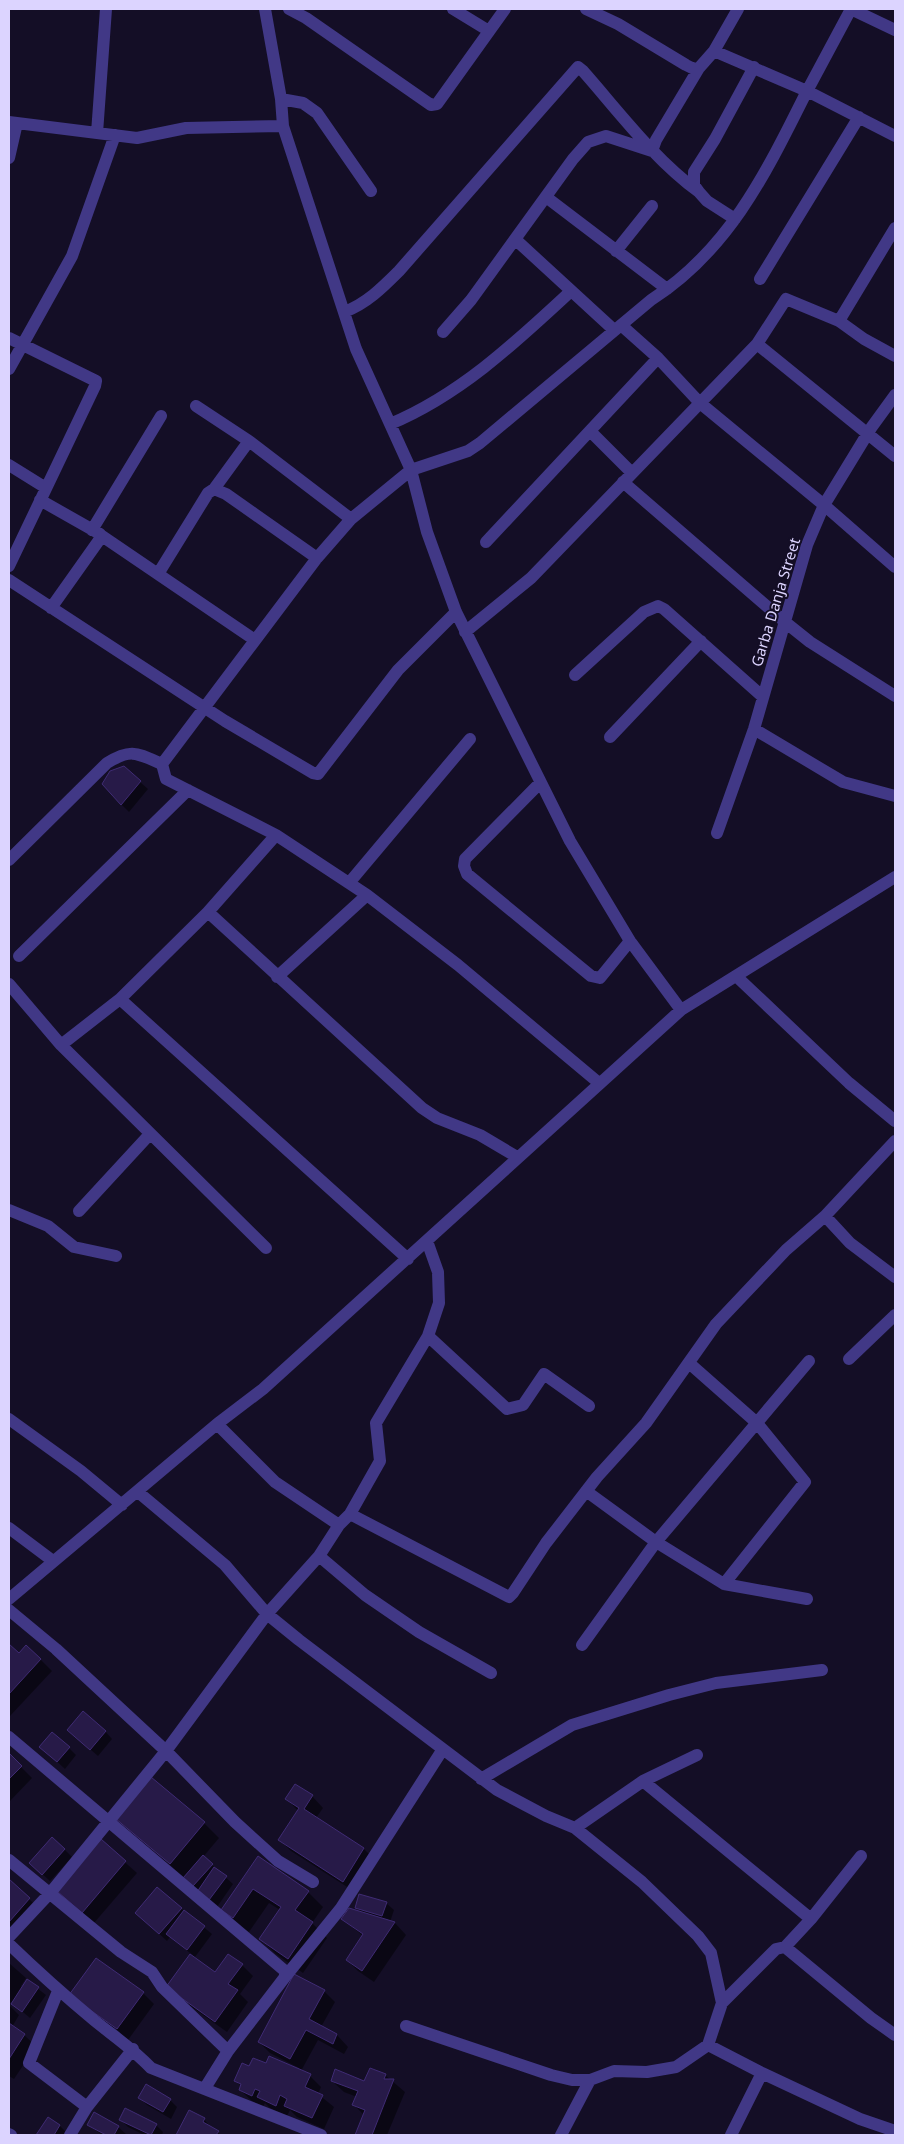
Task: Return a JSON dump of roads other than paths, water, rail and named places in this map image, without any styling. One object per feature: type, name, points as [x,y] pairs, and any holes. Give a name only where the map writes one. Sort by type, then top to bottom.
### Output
[{"type":"street","points":[[97,133],[106,9]]},
{"type":"street","points":[[265,9],[281,99],[283,126],[356,349],[411,470],[426,532],[456,612],[570,841],[630,941],[681,1010]]},
{"type":"street","points":[[289,9],[306,18],[431,105],[436,104],[505,9]]},
{"type":"street","points":[[454,9],[489,31]]},
{"type":"street","points":[[586,9],[618,24],[686,65],[694,69],[699,68]]},
{"type":"street","points":[[652,151],[656,140],[699,68],[714,51],[738,9]]},
{"type":"street","points":[[162,764],[317,558],[351,519],[411,470],[468,451],[506,423],[651,300],[667,290],[715,246],[768,169],[851,9],[895,30]]},
{"type":"street","points":[[714,51],[807,91],[895,136]]},
{"type":"street","points":[[344,312],[356,308],[372,297],[399,271],[578,67],[583,70],[652,151],[678,177],[735,219]]},
{"type":"street","points":[[699,192],[694,185],[694,172],[754,67]]},
{"type":"street","points":[[281,99],[303,103],[316,113],[371,192]]},
{"type":"street","points":[[760,279],[859,117]]},
{"type":"street","points":[[9,158],[13,123],[137,138],[186,128],[283,126]]},
{"type":"street","points":[[9,369],[72,256],[115,135]]},
{"type":"street","points":[[443,332],[471,300],[573,159],[588,142],[606,136],[652,151]]},
{"type":"street","points":[[546,198],[667,290]]},
{"type":"street","points":[[616,251],[652,206]]},
{"type":"street","points":[[839,321],[895,228]]},
{"type":"street","points":[[516,240],[572,291],[658,358],[700,403],[824,505],[895,567]]},
{"type":"street","points":[[390,424],[426,407],[497,358],[572,291]]},
{"type":"street","points":[[466,632],[530,578],[757,344],[786,299],[839,321],[864,339],[895,356]]},
{"type":"street","points":[[9,338],[96,381],[9,566]]},
{"type":"street","points":[[757,344],[895,456]]},
{"type":"street","points":[[486,542],[658,358]]},
{"type":"street","name":"Garba Danja Street","points":[[717,833],[754,729],[808,545],[824,505],[867,435],[895,395]]},
{"type":"street","points":[[196,406],[249,442],[351,519]]},
{"type":"street","points":[[51,608],[97,533],[162,416]]},
{"type":"street","points":[[590,431],[628,478],[785,622],[810,642],[895,696]]},
{"type":"street","points":[[158,574],[208,493],[214,489],[249,442]]},
{"type":"street","points":[[9,465],[46,488]]},
{"type":"street","points":[[214,489],[226,494],[317,558]]},
{"type":"street","points":[[40,500],[97,533],[255,640]]},
{"type":"street","points":[[9,580],[205,706],[225,721],[305,769],[318,774],[398,670],[456,612]]},
{"type":"street","points":[[575,674],[644,612],[658,606],[701,641],[763,697]]},
{"type":"street","points":[[610,737],[701,641]]},
{"type":"street","points":[[754,729],[843,782],[895,796]]},
{"type":"street","points":[[349,883],[470,739]]},
{"type":"street","points":[[9,860],[107,764],[122,754],[138,754],[162,764]]},
{"type":"street","points":[[162,764],[166,779],[276,835],[367,895],[458,965],[599,1083]]},
{"type":"street","points":[[540,783],[466,859],[464,866],[467,874],[591,976],[600,978],[630,941]]},
{"type":"street","points":[[18,956],[188,790]]},
{"type":"street","points":[[61,1045],[120,999],[208,912],[276,835]]},
{"type":"street","points":[[9,1600],[217,1424],[262,1389],[408,1259],[681,1010],[895,877]]},
{"type":"street","points":[[277,977],[367,895]]},
{"type":"street","points":[[208,912],[422,1108],[437,1118],[480,1135],[517,1158]]},
{"type":"street","points":[[736,976],[842,1076],[895,1121]]},
{"type":"street","points":[[9,984],[61,1045],[266,1248]]},
{"type":"street","points":[[120,999],[408,1259]]},
{"type":"street","points":[[79,1211],[150,1134]]},
{"type":"street","points":[[350,1514],[509,1597],[546,1543],[586,1491],[646,1423],[723,1318],[786,1250],[825,1216],[895,1141]]},
{"type":"street","points":[[9,1210],[48,1226],[74,1247],[116,1256]]},
{"type":"street","points":[[825,1216],[850,1243],[895,1276]]},
{"type":"street","points":[[9,1937],[50,1892],[166,1751],[267,1614],[319,1556],[339,1525],[350,1514],[380,1461],[381,1456],[376,1423],[428,1336],[440,1303],[438,1272],[427,1241]]},
{"type":"street","points":[[849,1359],[895,1315]]},
{"type":"street","points":[[428,1336],[507,1409],[522,1405],[544,1374],[589,1406]]},
{"type":"street","points":[[582,1645],[656,1542],[809,1361]]},
{"type":"street","points":[[689,1363],[757,1423],[805,1482],[804,1486],[724,1584]]},
{"type":"street","points":[[9,1419],[122,1505]]},
{"type":"street","points":[[217,1424],[275,1482],[339,1525]]},
{"type":"street","points":[[586,1491],[656,1542],[724,1584],[807,1600]]},
{"type":"street","points":[[138,1492],[225,1565],[267,1614],[481,1779],[497,1790],[546,1816],[575,1828],[642,1882],[707,1946],[714,1961],[722,2003]]},
{"type":"street","points":[[9,1528],[53,1562]]},
{"type":"street","points":[[319,1556],[364,1595],[419,1632],[492,1673]]},
{"type":"street","points":[[9,1610],[56,1648],[166,1751],[235,1822],[278,1862],[313,1882]]},
{"type":"street","points":[[481,1779],[572,1724],[668,1695],[716,1683],[822,1670]]},
{"type":"street","points":[[9,1737],[107,1822],[281,1967],[285,1971],[286,1977]]},
{"type":"street","points":[[205,2088],[228,2051],[341,1908],[444,1749]]},
{"type":"street","points":[[575,1828],[643,1781],[697,1755]]},
{"type":"street","points":[[643,1781],[811,1919]]},
{"type":"street","points":[[406,2026],[551,2075],[572,2080],[590,2080],[614,2071],[647,2072],[676,2067],[708,2045],[722,2003],[776,1949],[785,1946],[811,1919],[861,1856]]},
{"type":"street","points":[[9,1860],[121,1952],[152,1972],[162,1987],[228,2051]]},
{"type":"street","points":[[9,1944],[58,1991],[106,2031],[134,2049],[151,2068],[321,2135]]},
{"type":"street","points":[[785,1946],[871,2018],[895,2035]]},
{"type":"street","points":[[58,1991],[29,2063],[87,2107]]},
{"type":"street","points":[[708,2045],[762,2073],[860,2119],[895,2131]]},
{"type":"street","points":[[70,2135],[87,2107],[134,2049]]},
{"type":"street","points":[[731,2135],[762,2073]]},
{"type":"street","points":[[561,2135],[590,2080]]}]
